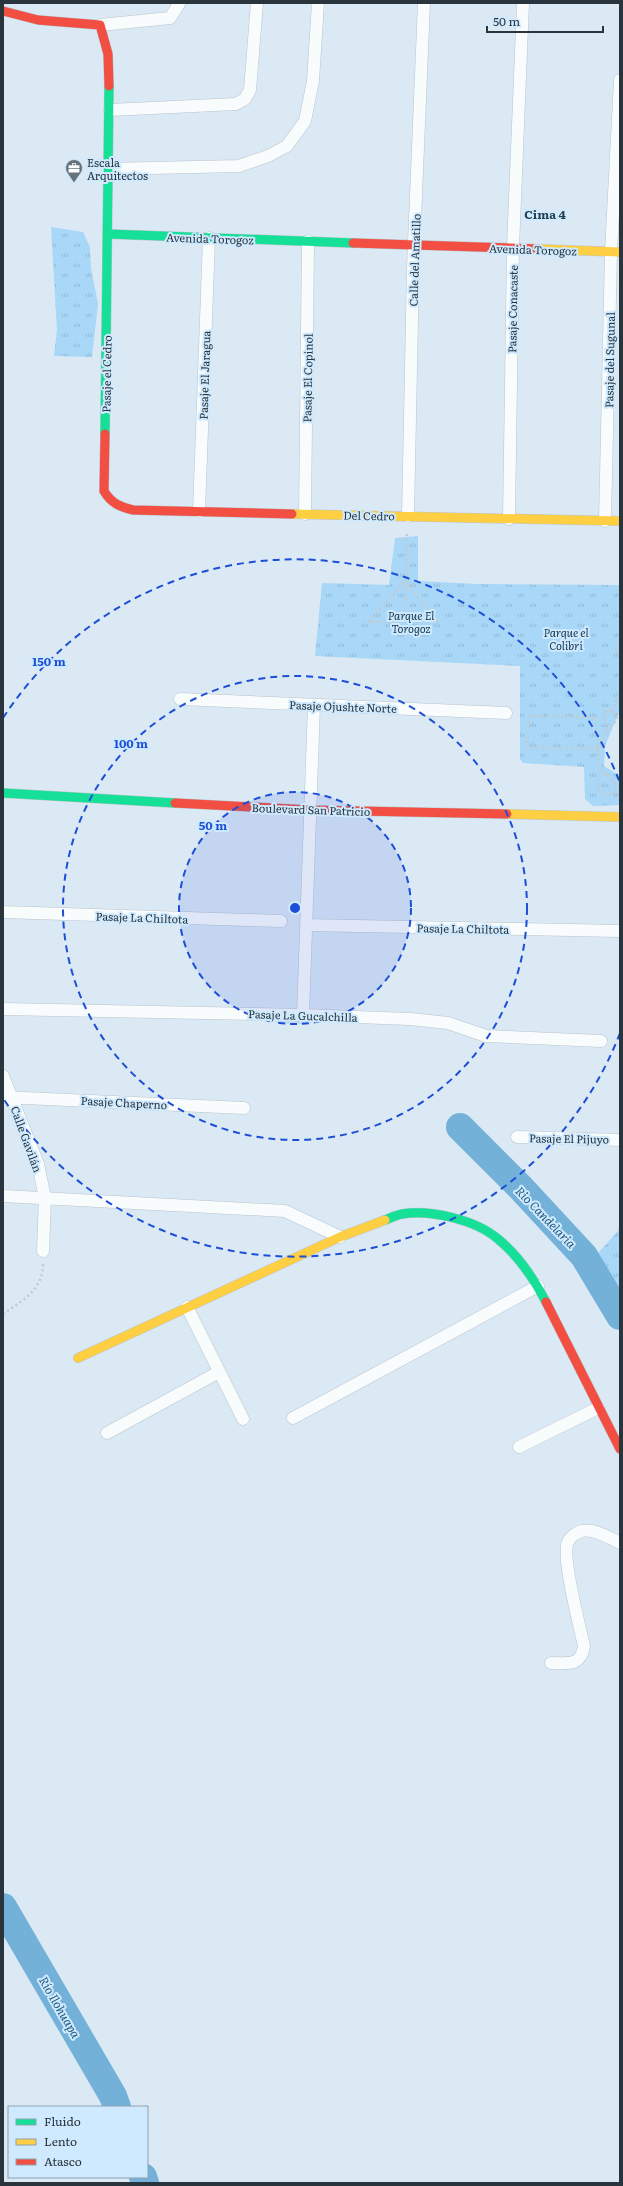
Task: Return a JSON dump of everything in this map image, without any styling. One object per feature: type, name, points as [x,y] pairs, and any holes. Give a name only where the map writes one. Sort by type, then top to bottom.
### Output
[{"type":"street","points":[[110,110],[236,104],[245,99],[250,90],[257,3]]},
{"type":"street","points":[[108,169],[239,166],[268,156],[288,146],[305,121],[313,81],[318,3]]},
{"type":"street","name":"Calle del Amatillo","points":[[408,516],[414,245],[424,3]]},
{"type":"street","name":"Pasaje Conacaste","points":[[509,518],[513,248],[523,3]]},
{"type":"street","points":[[3,11],[16,16],[79,25],[100,25],[170,18],[179,4]]},
{"type":"street","points":[[100,25],[108,54],[110,110],[108,234]]},
{"type":"street","name":"Pasaje del Sugunal","points":[[605,521],[616,252],[620,80]]},
{"type":"street","name":"Avenida Torogoz","points":[[108,234],[616,252]]},
{"type":"street","name":"Pasaje el Cedro","points":[[108,234],[104,490],[109,501],[118,507]]},
{"type":"street","name":"Pasaje El Jaragua","points":[[200,511],[209,238]]},
{"type":"street","name":"Pasaje El Copinol","points":[[305,514],[308,241]]},
{"type":"street","name":"Del Cedro","points":[[118,507],[133,510],[620,521]]},
{"type":"street","name":"Pasaje Ojushte Norte","points":[[180,698],[506,713]]},
{"type":"street","points":[[303,1015],[314,705]]},
{"type":"street","name":"Boulevard San Patricio","points":[[3,793],[310,810],[620,816]]},
{"type":"street","name":"Pasaje La Chiltota","points":[[3,912],[281,921]]},
{"type":"street","name":"Pasaje La Chiltota","points":[[306,925],[620,931]]},
{"type":"street","name":"Pasaje La Gucalchilla","points":[[3,1009],[303,1015],[410,1019],[448,1023],[486,1036],[601,1042]]},
{"type":"street","name":"Calle Gavilán","points":[[3,1076],[7,1097],[38,1164],[44,1198],[43,1251]]},
{"type":"street","name":"Pasaje Chaperno","points":[[7,1097],[244,1108]]},
{"type":"street","name":"Pasaje El Pijuyo","points":[[517,1137],[620,1140]]},
{"type":"street","points":[[3,1196],[285,1211],[340,1237]]},
{"type":"street","points":[[78,1358],[340,1237],[402,1214],[436,1214],[467,1221],[498,1238],[534,1278],[598,1408],[620,1449]]},
{"type":"street","points":[[293,1418],[538,1286]]},
{"type":"street","points":[[187,1308],[243,1420]]},
{"type":"street","points":[[107,1434],[219,1372]]},
{"type":"street","points":[[520,1446],[598,1408]]},
{"type":"street","points":[[551,1663],[572,1663],[579,1660],[583,1655],[584,1646],[567,1561],[567,1543],[575,1534],[583,1530],[593,1531],[620,1543]]},
{"type":"path","points":[[405,621],[408,516]]},
{"type":"path","points":[[405,581],[437,621],[370,622],[405,581]]},
{"type":"path","points":[[620,644],[614,649],[620,658]]},
{"type":"path","points":[[612,711],[620,690]]},
{"type":"path","points":[[608,728],[603,715],[607,710],[612,711]]},
{"type":"path","points":[[598,749],[608,728],[614,724],[617,718],[612,711]]},
{"type":"path","points":[[598,749],[527,747],[529,716],[595,717],[600,770],[596,783],[601,795],[609,795],[614,792],[616,785],[606,773],[600,770]]},
{"type":"path","points":[[598,777],[606,773]]},
{"type":"path","points":[[614,792],[620,799]]},
{"type":"path","points":[[3,1314],[32,1293],[43,1272],[43,1251]]},
{"type":"green space","points":[[51,227],[83,232],[90,247],[91,269],[98,304],[92,357],[54,356],[57,330]]},
{"type":"green space","name":"Parque el Colibrí","points":[[418,536],[418,581],[477,584],[620,585],[620,710],[605,746],[604,766],[620,776],[620,805],[593,806],[585,799],[584,767],[523,763],[520,759],[520,666],[315,656],[322,583],[389,585],[395,538]]},
{"type":"green space","points":[[620,1221],[620,1297],[614,1289],[598,1253],[618,1231]]},
{"type":"waterway","name":"Rio Candelaria","points":[[460,1127],[521,1188],[584,1256],[620,1316]]},
{"type":"waterway","name":"Río Ilohuapa","points":[[3,1907],[113,2096],[117,2106]]},
{"type":"waterway","name":"Río Ilohuapa","points":[[143,2178],[145,2183]]},
{"type":"traffic: fast","points":[[105,434],[109,86]]},
{"type":"traffic: fast","points":[[108,234],[353,243]]},
{"type":"traffic: fast","points":[[3,793],[175,803]]},
{"type":"traffic: fast","points":[[385,1220],[402,1214],[426,1213],[465,1221],[478,1226],[489,1232],[513,1253],[531,1276],[546,1302]]},
{"type":"traffic: slow","points":[[539,249],[620,252]]},
{"type":"traffic: slow","points":[[292,514],[620,521]]},
{"type":"traffic: slow","points":[[507,814],[620,817]]},
{"type":"traffic: slow","points":[[78,1358],[340,1237],[385,1220]]},
{"type":"traffic: jam","points":[[3,11],[38,20],[100,25],[108,54],[109,86]]},
{"type":"traffic: jam","points":[[353,243],[539,249]]},
{"type":"traffic: jam","points":[[105,434],[104,491],[110,499],[120,506],[133,510],[292,514]]},
{"type":"traffic: jam","points":[[175,803],[310,810],[507,814]]},
{"type":"traffic: jam","points":[[546,1302],[620,1449]]},
{"type":"place","name":"Escala Arquitectos","points":[[74,183]]},
{"type":"district","name":"Cima 4","points":[[545,214]]},
{"type":"park label","name":"Parque El Torogoz","points":[[411,621]]}]
